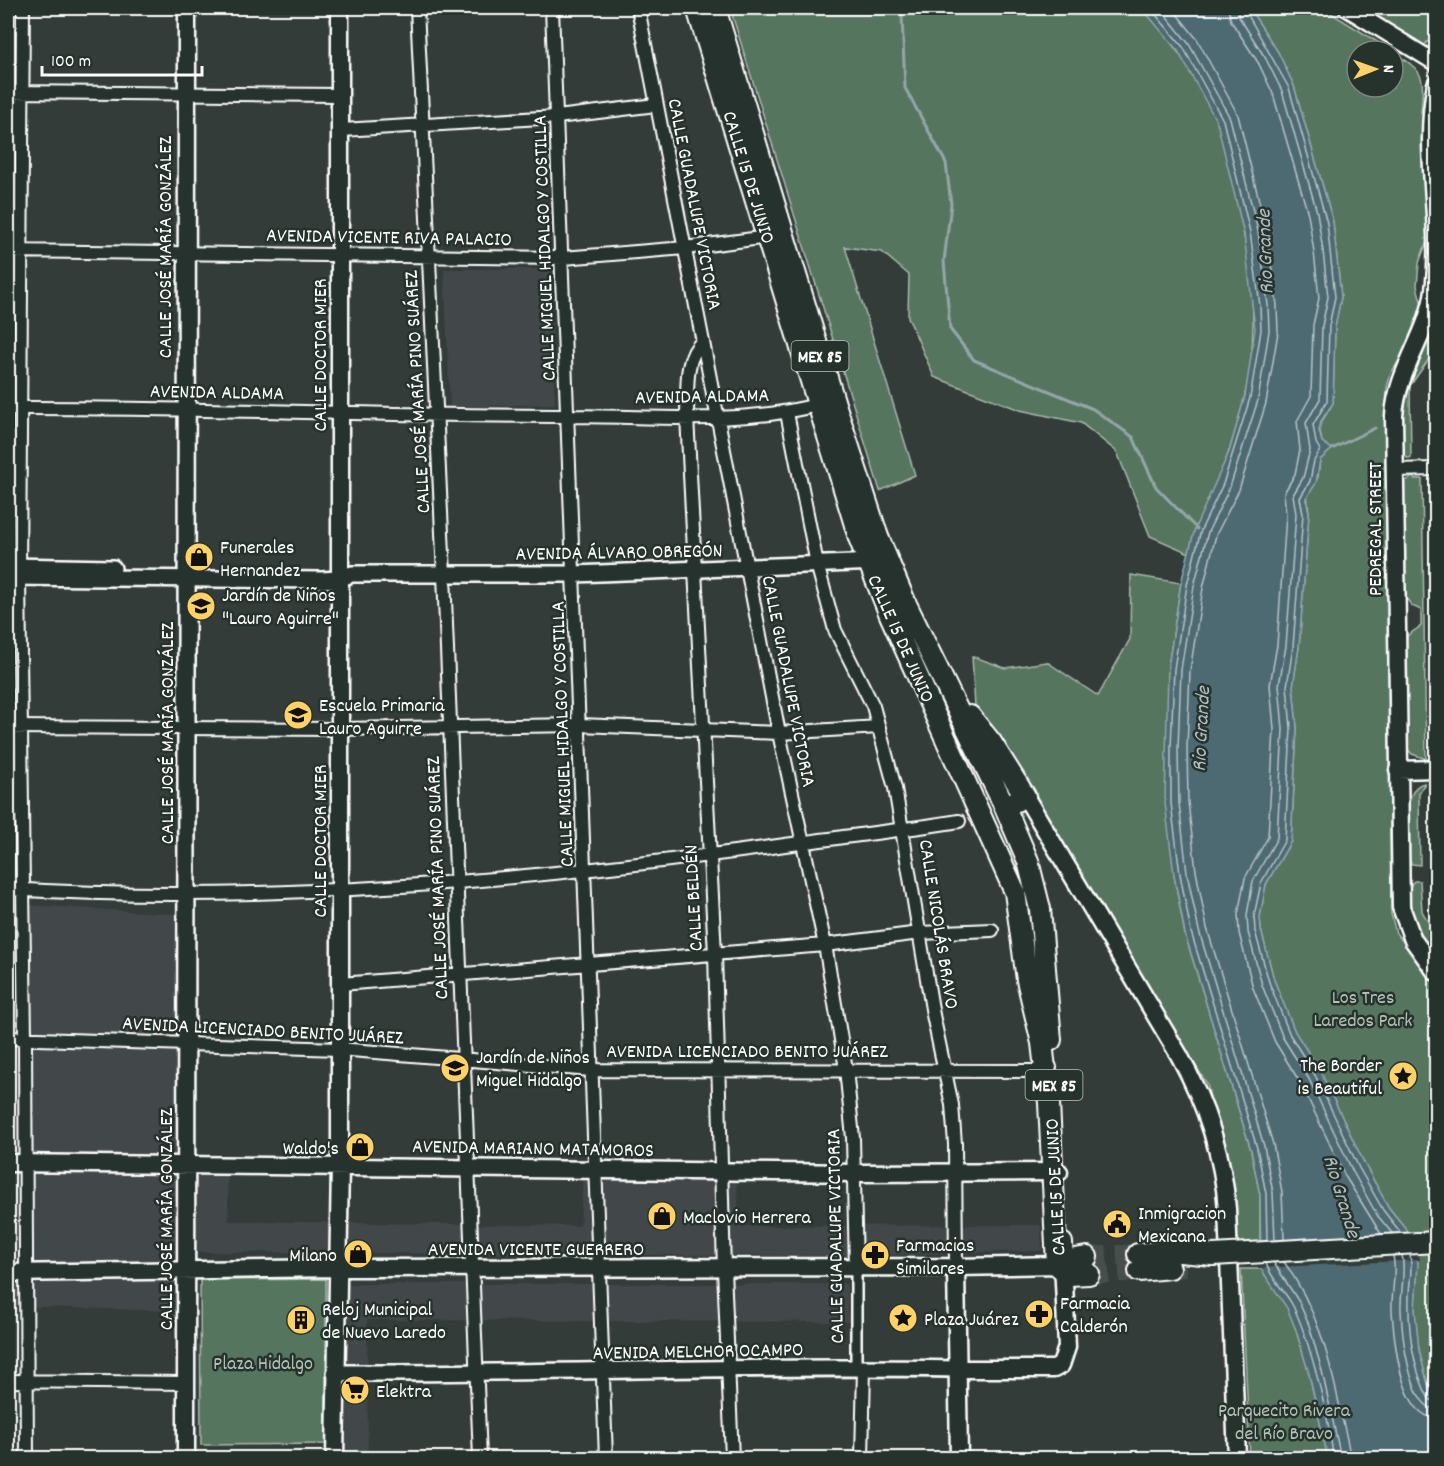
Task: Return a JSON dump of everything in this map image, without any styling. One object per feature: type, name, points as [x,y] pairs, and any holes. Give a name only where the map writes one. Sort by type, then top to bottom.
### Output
[{"type":"main road","name":"CALLE JOSÉ MARÍA GONZÁLEZ","points":[[186,1458],[188,575],[185,253],[187,8]]},
{"type":"main road","name":"CALLE DOCTOR MIER","points":[[335,1458],[340,1165],[339,729],[344,574],[339,414],[342,130],[340,8]]},
{"type":"main road","name":"CALLE 15 DE JUNIO","points":[[697,8],[747,140],[835,404],[878,562],[905,647],[1012,882],[1021,917],[1027,980],[1049,1068]]},
{"type":"main road","name":"CALLE 15 DE JUNIO","points":[[716,8],[768,237],[820,405],[878,562],[951,695],[1005,807],[1028,861],[1038,900],[1067,1347],[1061,1365]]},
{"type":"main road","name":"PEDREGAL STREET","points":[[1437,84],[1433,128],[1433,317],[1400,379],[1395,398],[1401,907],[1413,940],[1437,972]]},
{"type":"main road","points":[[905,647],[951,695],[991,742],[1183,1063],[1214,1132],[1226,1192],[1237,1458]]},
{"type":"main road","points":[[1398,770],[1437,769]]},
{"type":"main road","points":[[1005,807],[1025,796]]},
{"type":"main road","name":"AVENIDA MARIANO MATAMOROS","points":[[8,1162],[186,1166],[468,1166],[856,1173],[1055,1172]]},
{"type":"main road","points":[[1437,1242],[1213,1259],[1178,1268],[1139,1262],[1168,1251],[1213,1259],[1437,1252]]},
{"type":"main road","points":[[1061,1266],[1088,1266]]},
{"type":"main road","name":"AVENIDA VICENTE GUERRERO","points":[[8,1273],[472,1268],[598,1270],[1061,1266]]},
{"type":"main road","name":"CALLE NICOLÁS BRAVO","points":[[956,1267],[959,1458]]},
{"type":"main road","name":"AVENIDA MELCHOR OCAMPO","points":[[958,1369],[1054,1369],[1061,1365]]},
{"type":"street","points":[[23,8],[21,251],[14,408],[13,572],[21,728],[27,1458]]},
{"type":"street","name":"CALLE JOSÉ MARÍA PINO SUÁREZ","points":[[417,8],[444,575],[480,1458]]},
{"type":"street","name":"CALLE MIGUEL HIDALGO Y COSTILLA","points":[[552,8],[586,870],[593,1168],[606,1458]]},
{"type":"street","name":"CALLE GUADALUPE VICTORIA","points":[[638,8],[749,568],[778,733],[825,945],[846,1069],[856,1173],[856,1268],[862,1458]]},
{"type":"street","points":[[1347,8],[1437,63]]},
{"type":"street","points":[[8,92],[341,95]]},
{"type":"street","points":[[342,130],[557,117],[656,105]]},
{"type":"street","name":"AVENIDA VICENTE RIVA PALACIO","points":[[8,251],[563,258],[684,248],[768,237]]},
{"type":"street","name":"CALLE BELDÉN","points":[[703,341],[694,349],[689,367],[687,416],[715,954],[732,1458]]},
{"type":"street","name":"AVENIDA ALDAMA","points":[[14,408],[437,417],[718,416],[787,413],[820,405]]},
{"type":"street","name":"CALLE NICOLÁS BRAVO","points":[[787,413],[817,564],[835,630],[862,681],[879,727],[903,831],[952,1105],[956,1172],[956,1267]]},
{"type":"street","points":[[1395,470],[1437,469]]},
{"type":"street","name":"AVENIDA ÁLVARO OBREGÓN","points":[[13,572],[188,575],[575,574],[878,562]]},
{"type":"street","points":[[8,727],[339,729],[580,725],[702,728],[778,733],[879,727]]},
{"type":"street","points":[[8,889],[186,893],[340,890],[456,882],[586,870],[710,855],[903,831],[959,821]]},
{"type":"street","points":[[340,984],[825,945],[920,933],[992,930]]},
{"type":"street","name":"AVENIDA LICENCIADO BENITO JUÁREZ","points":[[8,1038],[339,1049],[591,1070],[846,1069],[946,1072],[1049,1068]]},
{"type":"street","name":"AVENIDA MELCHOR OCAMPO","points":[[335,1373],[476,1374],[860,1367],[958,1369]]},
{"type":"street","points":[[8,1381],[186,1383]]},
{"type":"shaded area","points":[[444,269],[550,269],[555,404],[450,407]]},
{"type":"shaded area","points":[[30,905],[175,914],[178,1265],[175,1311],[8,1306],[8,1240],[15,1240],[10,914]]},
{"type":"shaded area","points":[[197,1168],[227,1170],[229,1221],[580,1226],[583,1173],[736,1174],[740,1226],[1041,1225],[1042,1251],[837,1256],[196,1252]]},
{"type":"shaded area","points":[[346,1284],[847,1284],[849,1322],[367,1320],[368,1458],[344,1458]]},
{"type":"green space","points":[[730,8],[1142,8],[1153,21],[1194,75],[1217,121],[1240,214],[1252,293],[1252,345],[1244,399],[1226,461],[1198,525],[1189,553],[1150,536],[1117,452],[1081,423],[1020,410],[934,377],[908,317],[909,275],[882,252],[845,247],[915,475],[880,491]]},
{"type":"green space","name":"Los Tres Laredos Park","points":[[1249,8],[1323,8],[1373,39],[1345,39],[1345,99],[1405,99],[1405,60],[1417,71],[1423,90],[1421,113],[1425,114],[1427,241],[1419,263],[1417,286],[1423,309],[1415,336],[1391,373],[1387,387],[1386,410],[1391,914],[1396,933],[1436,983],[1436,1231],[1414,1245],[1411,1235],[1389,1208],[1365,1165],[1320,1071],[1295,1032],[1274,980],[1261,930],[1260,917],[1266,884],[1291,841],[1297,728],[1293,686],[1299,647],[1309,513],[1307,494],[1318,477],[1320,460],[1332,449],[1322,442],[1319,426],[1333,403],[1335,327],[1341,297],[1333,222],[1294,86],[1278,52]]},
{"type":"green space","points":[[1362,8],[1436,8],[1436,41],[1427,42],[1424,46]]},
{"type":"green space","points":[[1436,329],[1436,349],[1410,386],[1411,458],[1407,458],[1401,451],[1402,398],[1418,358]]},
{"type":"green space","points":[[1414,476],[1414,479],[1422,479],[1426,759],[1412,754],[1405,746],[1405,642],[1408,635],[1421,626],[1421,610],[1412,606],[1404,595],[1401,487],[1404,482]]},
{"type":"green space","points":[[1131,575],[1181,583],[1168,668],[1174,875],[1185,934],[1251,1150],[1260,1195],[1260,1260],[1231,1262],[1224,1158],[1207,1084],[975,707],[972,656],[1005,668],[1047,662],[1098,696],[1130,639]]},
{"type":"green space","points":[[1425,783],[1419,793],[1420,865],[1409,861],[1407,829],[1412,794],[1417,786]]},
{"type":"green space","points":[[1414,881],[1420,881],[1422,911],[1436,936],[1436,962],[1410,910],[1409,889]]},
{"type":"green space","points":[[1436,1242],[1436,1401],[1420,1355],[1415,1306],[1416,1255]]},
{"type":"green space","name":"Parquecito Rivera del Río Bravo","points":[[1241,1269],[1261,1269],[1288,1308],[1309,1373],[1328,1458],[1250,1458]]},
{"type":"green space","name":"Plaza Hidalgo","points":[[326,1279],[326,1444],[201,1445],[200,1280]]},
{"type":"water","name":"Rio Grande","points":[[1142,8],[1249,8],[1278,52],[1294,86],[1333,222],[1341,297],[1335,327],[1333,403],[1321,421],[1319,431],[1322,442],[1332,449],[1320,460],[1316,483],[1306,499],[1309,513],[1299,647],[1293,686],[1297,728],[1291,841],[1266,884],[1260,917],[1261,930],[1274,980],[1295,1032],[1320,1071],[1365,1165],[1389,1208],[1411,1235],[1418,1263],[1415,1309],[1419,1350],[1428,1385],[1436,1401],[1436,1458],[1328,1458],[1309,1374],[1296,1330],[1287,1308],[1261,1269],[1260,1195],[1251,1150],[1185,934],[1174,875],[1165,803],[1168,668],[1181,583],[1195,528],[1229,452],[1245,396],[1255,329],[1244,234],[1217,122],[1178,51]]},
{"type":"pier","points":[[1414,1234],[1420,1260],[1258,1268],[1257,1261]]},
{"type":"waterway","points":[[900,8],[905,88],[946,163],[951,204],[944,261],[950,329],[974,360],[1093,409],[1133,437],[1156,487],[1197,529]]},
{"type":"waterway","points":[[1332,449],[1375,428]]},
{"type":"tunnel","points":[[1087,1257],[1138,1254]]},
{"type":"tunnel","points":[[1170,1268],[1186,1267]]},
{"type":"tunnel","points":[[1089,1274],[1139,1271]]},
{"type":"place","name":"Funerales Hernandez","points":[[199,557]]},
{"type":"place","name":"Jardín de Niños \"Lauro Aguirre\"","points":[[201,606]]},
{"type":"place","name":"Escuela Primaria Lauro Aguirre","points":[[298,715]]},
{"type":"place","name":"Jardín de Niños Miguel Hidalgo","points":[[455,1068]]},
{"type":"place","name":"The Border is Beautiful","points":[[1403,1076]]},
{"type":"place","name":"Waldo's","points":[[360,1147]]},
{"type":"place","name":"Maclovio Herrera","points":[[662,1216]]},
{"type":"place","name":"Inmigracion Mexicana","points":[[1117,1224]]},
{"type":"place","name":"Milano","points":[[358,1254]]},
{"type":"place","name":"Farmacias Similares","points":[[875,1255]]},
{"type":"place","name":"Farmacia Calderón","points":[[1039,1314]]},
{"type":"place","name":"Plaza Juárez","points":[[903,1318]]},
{"type":"place","name":"Reloj Municipal de Nuevo Laredo","points":[[301,1320]]},
{"type":"place","name":"Elektra","points":[[355,1390]]}]
